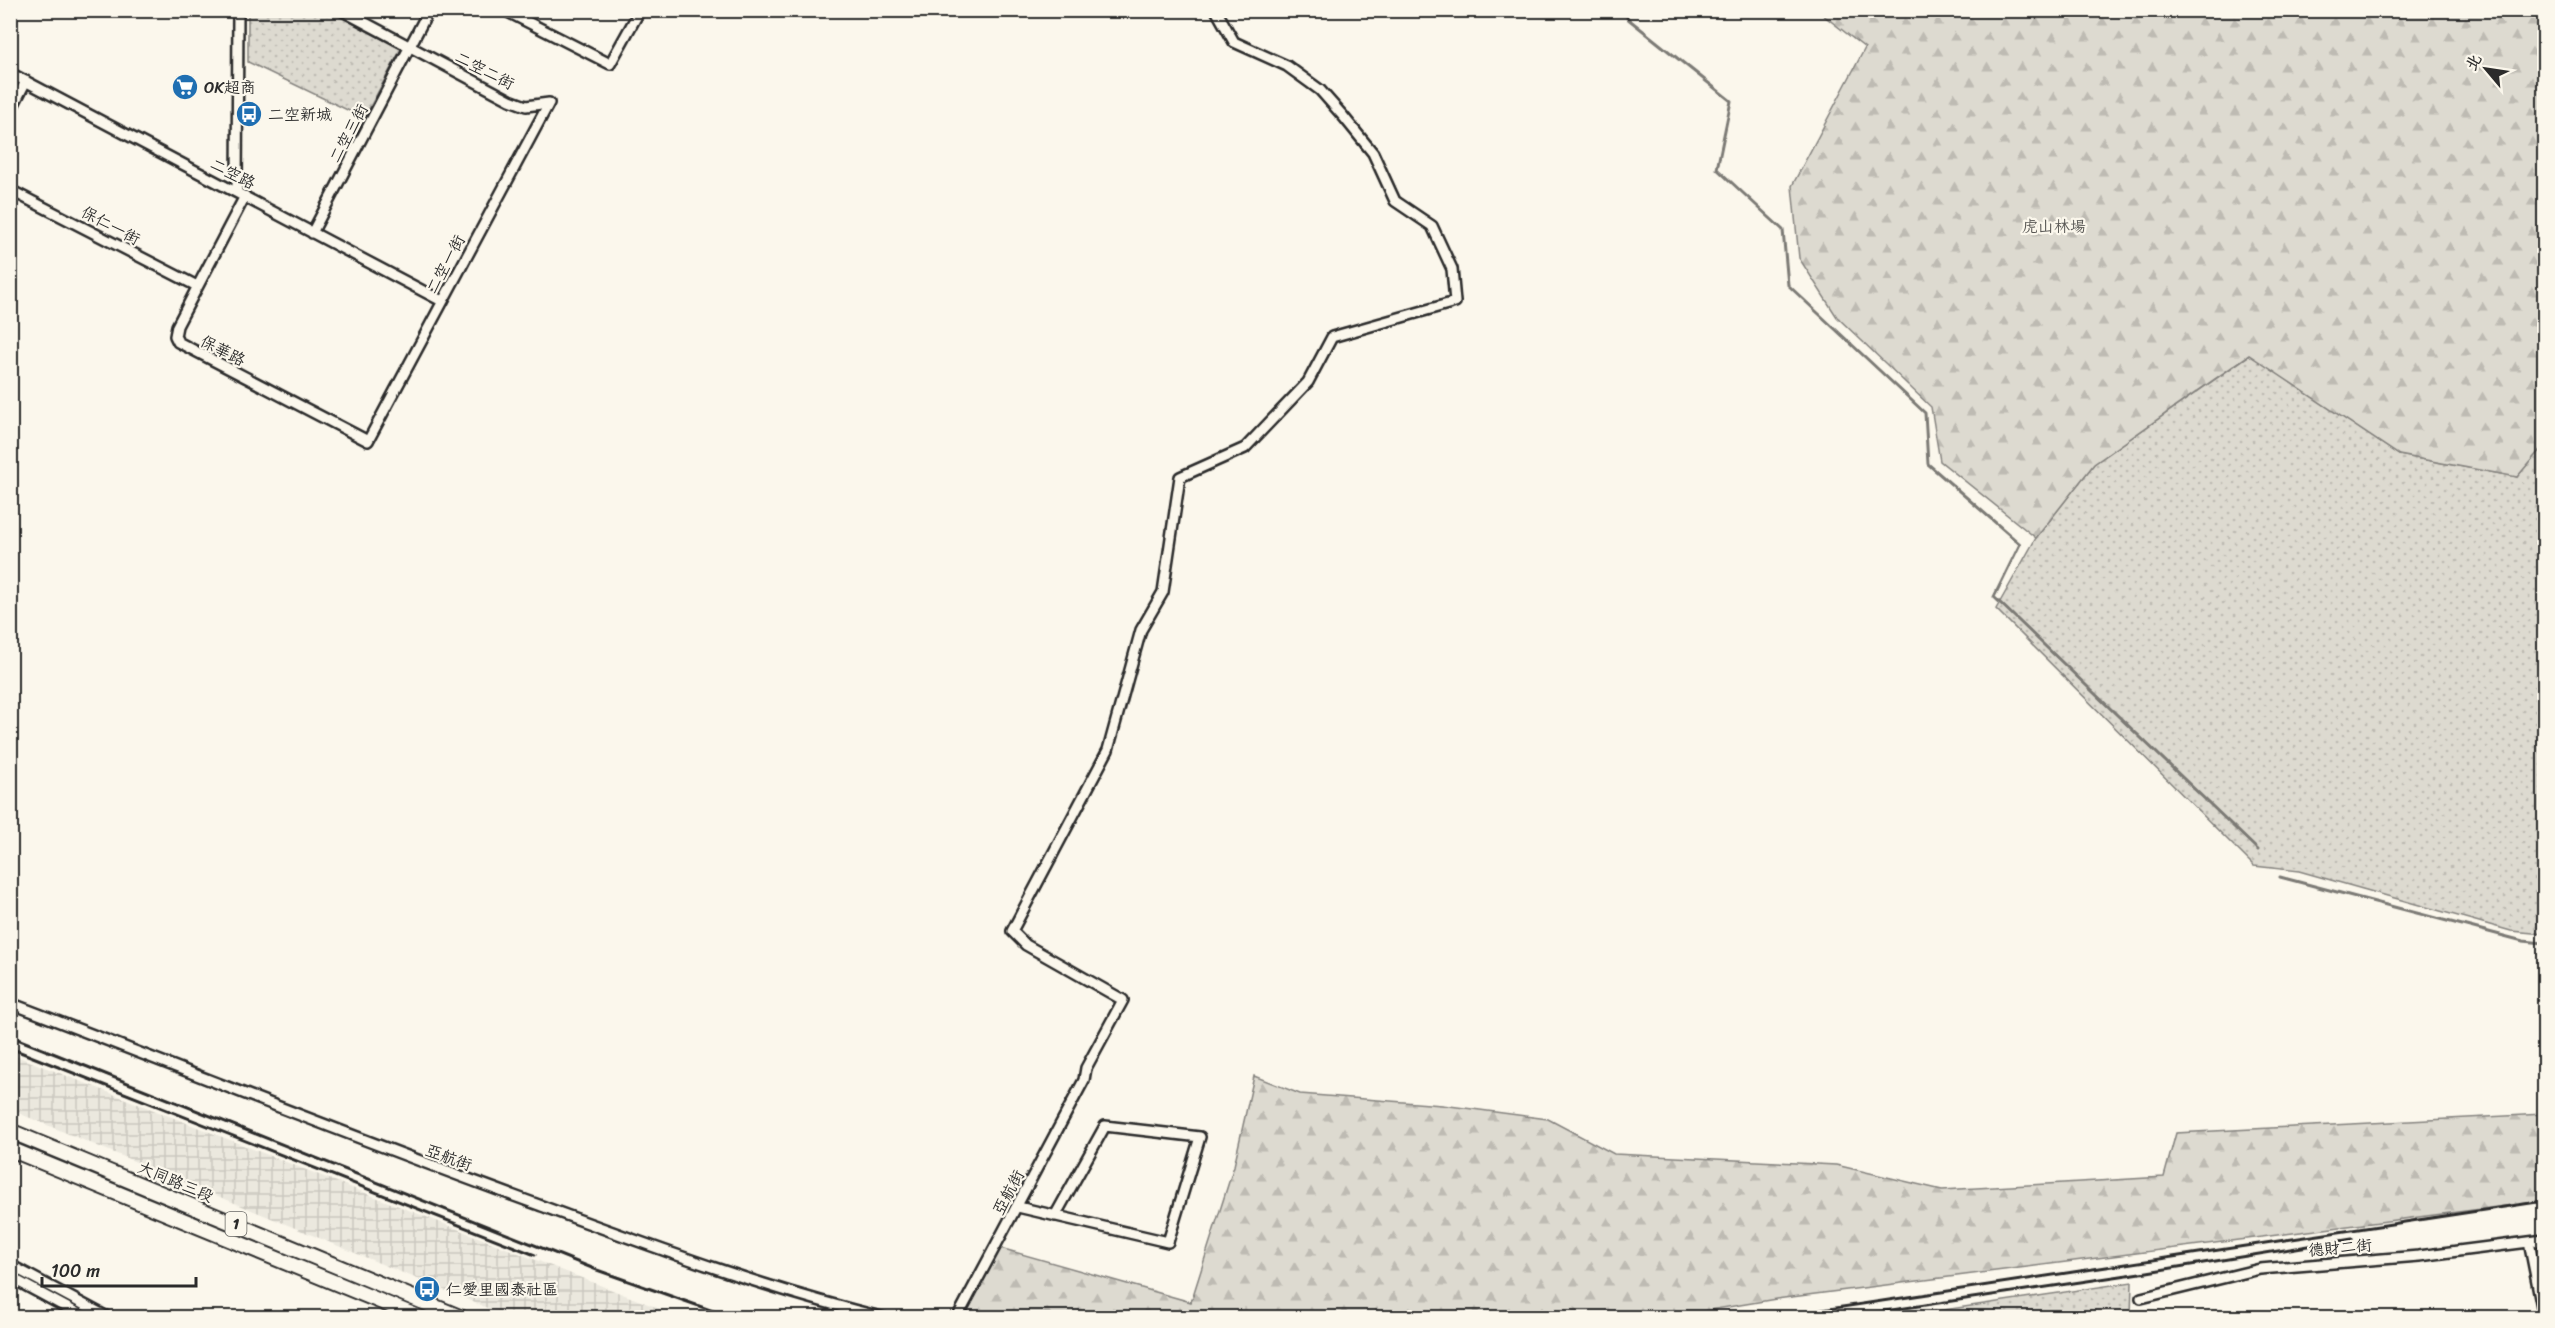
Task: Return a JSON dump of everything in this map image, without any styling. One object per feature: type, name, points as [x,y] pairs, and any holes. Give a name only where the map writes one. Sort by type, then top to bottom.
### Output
[{"type":"main road","name":"大同路三段","points":[[10,1131],[462,1317]]},
{"type":"main road","name":"大同路三段","points":[[10,1149],[421,1317]]},
{"type":"street","name":"保華路","points":[[238,10],[241,194],[177,326],[175,336],[178,342],[368,441]]},
{"type":"street","name":"二空二街","points":[[341,10],[519,104],[534,106],[549,103]]},
{"type":"street","name":"二空三街","points":[[312,232],[429,10]]},
{"type":"street","points":[[504,10],[610,64],[639,10]]},
{"type":"street","name":"亞航街","points":[[957,1317],[1018,1207],[1084,1080],[1086,1068],[1123,1000],[1026,945],[1012,931],[1108,750],[1141,630],[1163,592],[1180,477],[1245,448],[1308,382],[1332,338],[1455,302],[1452,269],[1432,226],[1395,201],[1373,153],[1343,116],[1320,90],[1287,66],[1234,42],[1216,10]]},
{"type":"street","name":"二空路","points":[[10,73],[442,301]]},
{"type":"street","points":[[10,112],[26,81]]},
{"type":"street","name":"二空一街","points":[[368,441],[549,103]]},
{"type":"street","name":"保仁一街","points":[[10,190],[198,286]]},
{"type":"street","name":"亞航街","points":[[10,1003],[172,1063],[400,1155],[707,1267],[814,1300],[885,1317]]},
{"type":"street","points":[[1018,1207],[1168,1242],[1200,1137],[1105,1126],[1054,1215]]},
{"type":"street","name":"德財二街","points":[[2141,1298],[2260,1269],[2419,1256],[2544,1240]]},
{"type":"street","points":[[2529,1242],[2544,1317]]},
{"type":"street","points":[[10,1265],[109,1317]]},
{"type":"street","points":[[10,1277],[86,1317]]},
{"type":"shaded area","points":[[11,1054],[681,1317],[509,1317],[11,1110]]},
{"type":"green space","points":[[248,11],[330,11],[401,49],[364,118],[248,62]]},
{"type":"green space","name":"虎山林場","points":[[1818,11],[2544,11],[2544,445],[2517,477],[2399,455],[2249,355],[2094,464],[2036,538],[1940,461],[1931,407],[1837,317],[1799,258],[1792,186],[1865,48]]},
{"type":"green space","points":[[2250,355],[2399,455],[2517,477],[2544,445],[2544,934],[2511,931],[2299,871],[2254,866],[1996,609],[2036,538],[2094,464]]},
{"type":"green space","points":[[1254,1076],[1300,1094],[1442,1105],[1548,1119],[1614,1154],[1836,1165],[1942,1190],[2164,1177],[2176,1133],[2544,1114],[2544,1201],[1776,1299],[1668,1317],[963,1317],[1000,1248],[1191,1302],[1234,1166]]},
{"type":"green space","points":[[2132,1282],[2131,1317],[1897,1317]]},
{"type":"waterway","points":[[1628,10],[1627,18],[1731,101],[1717,169],[1783,230],[1788,285],[1925,413],[1928,464],[2020,544],[1994,597],[2258,850]]},
{"type":"waterway","points":[[2280,877],[2523,941],[2544,943]]},
{"type":"railway","points":[[10,1036],[597,1270],[733,1318]]},
{"type":"railway","points":[[10,1048],[535,1255]]},
{"type":"railway","points":[[1769,1318],[2544,1201]]},
{"type":"railway","points":[[1838,1318],[2352,1239]]},
{"type":"place","name":"OK超商","points":[[185,87]]},
{"type":"place","name":"二空新城","points":[[249,114]]},
{"type":"place","name":"仁愛里國泰社區","points":[[427,1289]]}]
